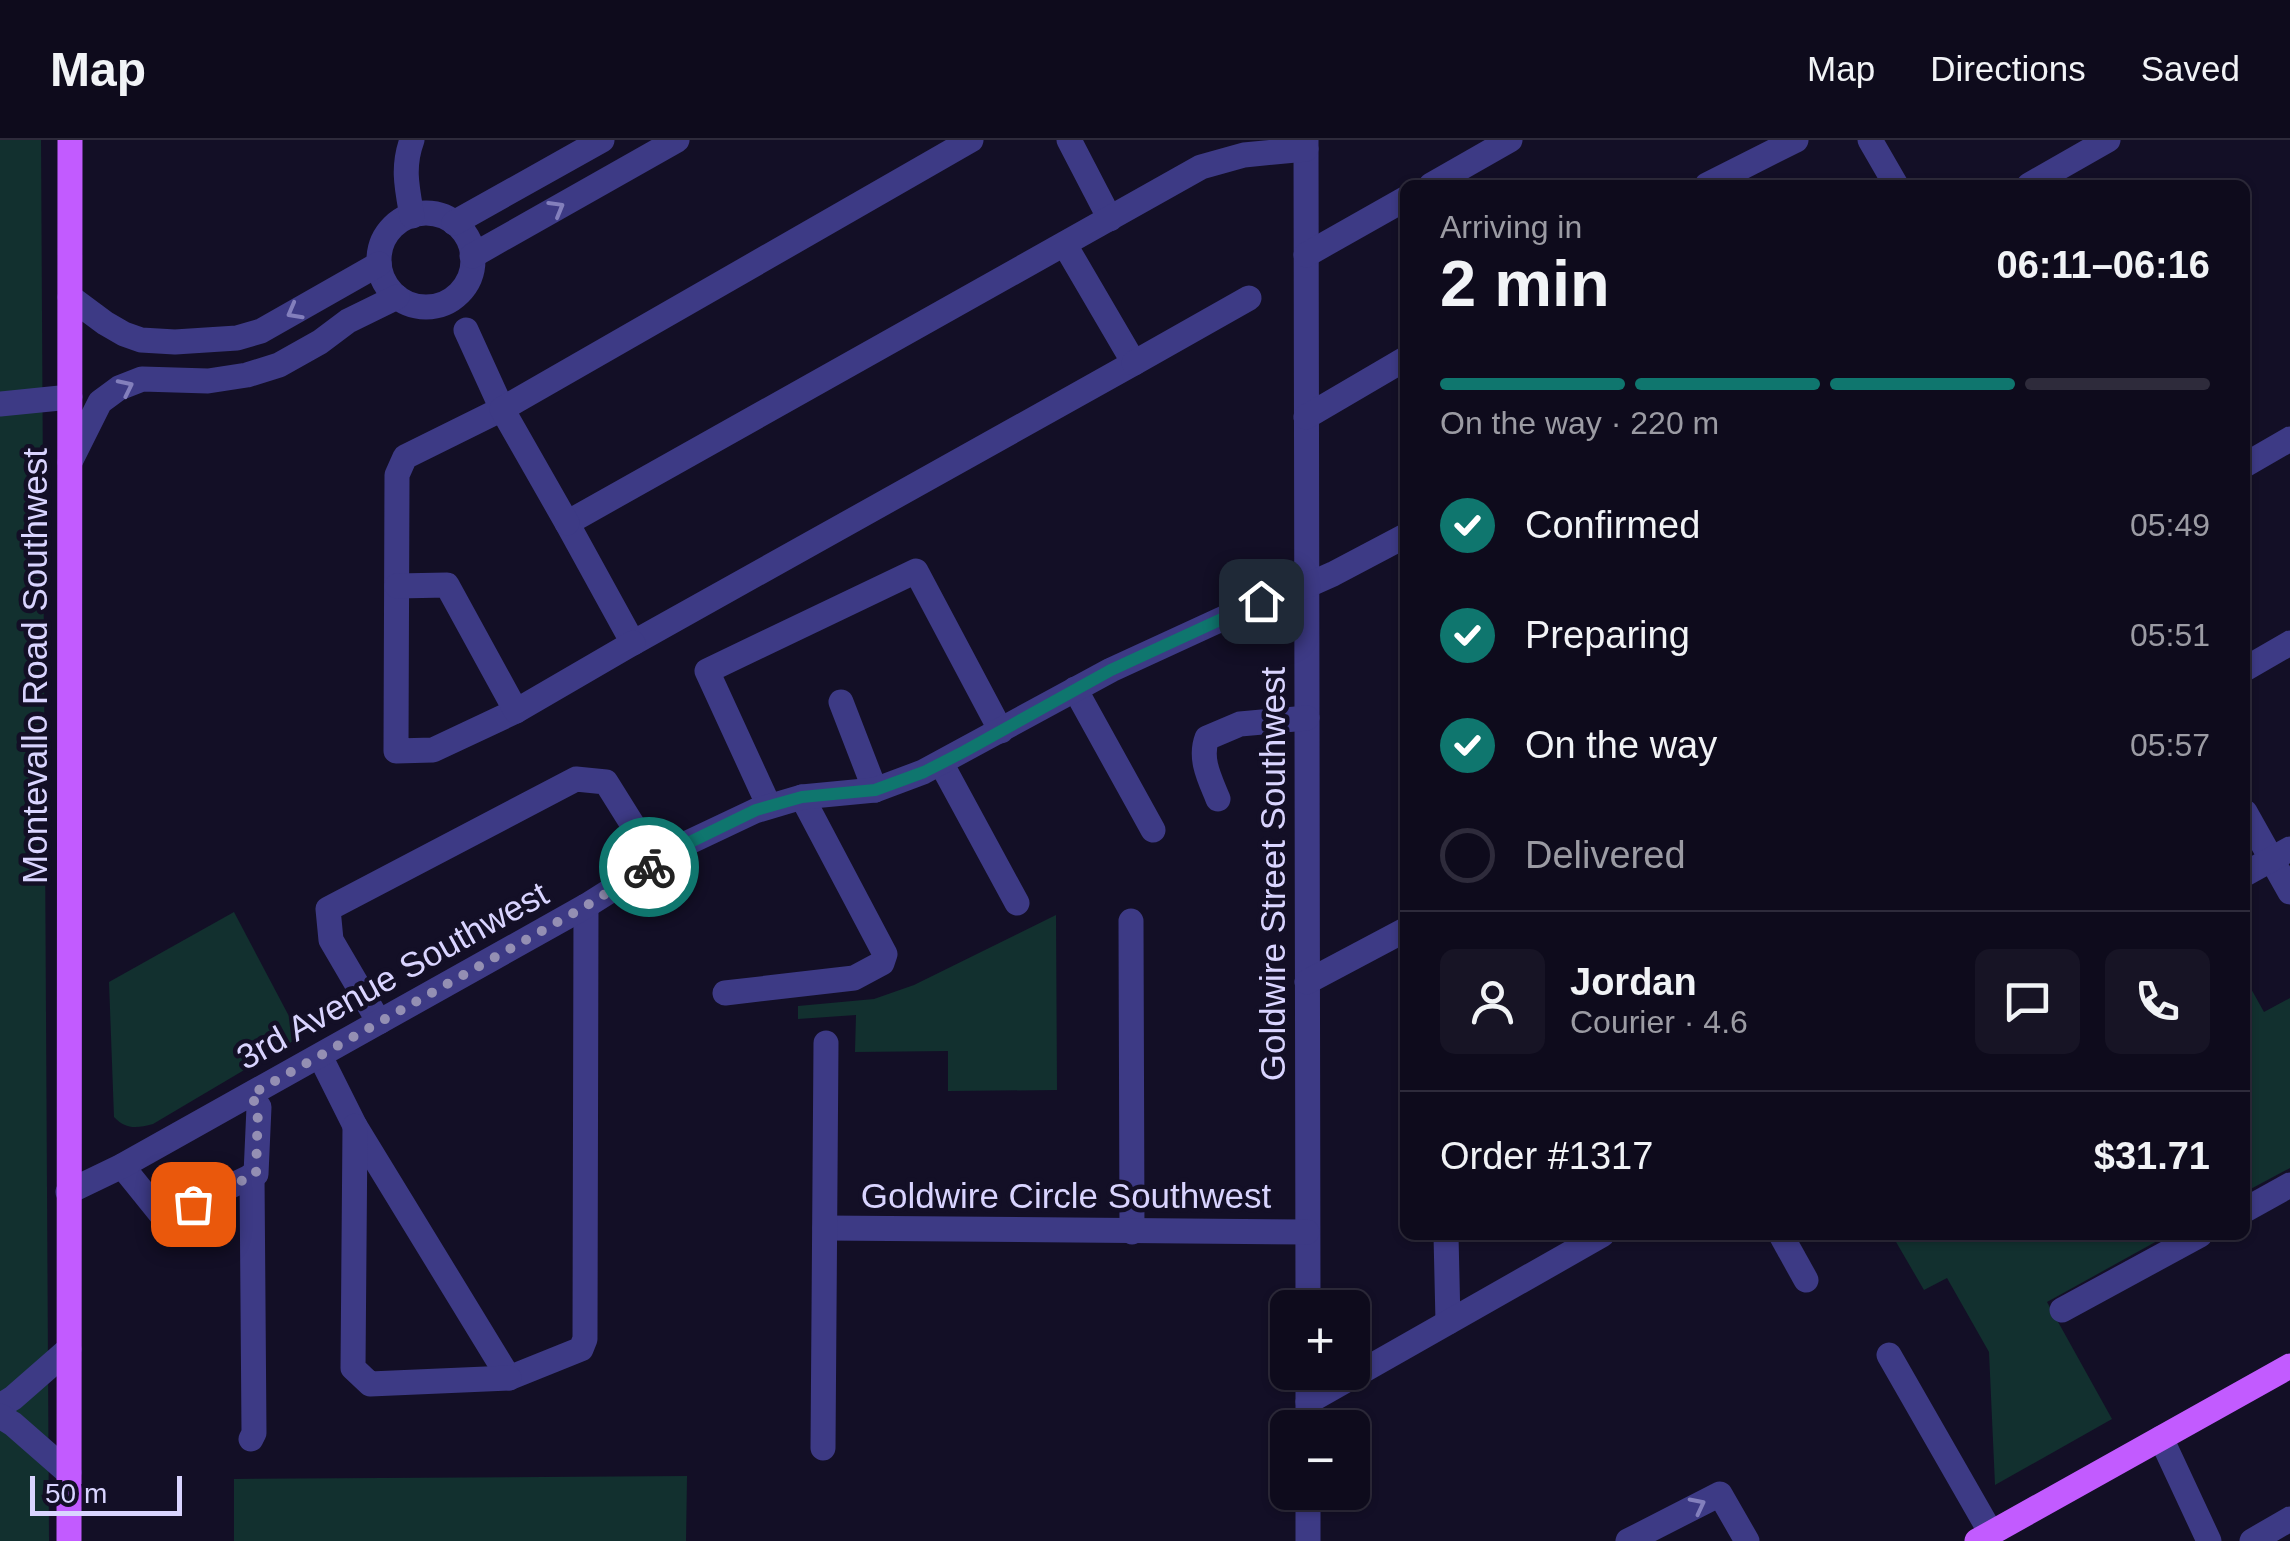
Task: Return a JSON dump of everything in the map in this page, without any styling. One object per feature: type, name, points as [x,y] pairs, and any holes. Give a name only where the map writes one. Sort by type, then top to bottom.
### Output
[{"type":"main road","name":"Montevallo Road Southwest","points":[[70,140],[70,1541]]},
{"type":"main road","points":[[1984,1537],[2290,1366]]},
{"type":"street","points":[[412,140],[406,156],[405,178],[412,216]]},
{"type":"street","points":[[454,223],[602,140]]},
{"type":"street","points":[[472,256],[677,140]]},
{"type":"street","points":[[971,140],[502,408],[405,457],[397,475],[396,751],[433,750],[516,711],[1249,298]]},
{"type":"street","points":[[1069,140],[1110,219]]},
{"type":"street","points":[[1439,180],[1510,140]]},
{"type":"street","points":[[1717,180],[1796,140]]},
{"type":"street","points":[[1870,140],[1893,180]]},
{"type":"street","points":[[2038,180],[2108,140]]},
{"type":"street","points":[[567,523],[1201,168],[1244,155],[1306,144]]},
{"type":"street","name":"Goldwire Street Southwest","points":[[1306,144],[1308,1290]]},
{"type":"street","points":[[1306,256],[1400,203]]},
{"type":"street","points":[[412,216],[442,216],[454,223],[466,236],[473,266],[459,294],[434,306],[418,306],[397,297],[382,278],[379,264],[380,248],[387,234],[412,216]]},
{"type":"street","points":[[1065,245],[1134,363]]},
{"type":"street","points":[[70,298],[105,323],[142,340],[237,338],[260,331],[379,264]]},
{"type":"street","points":[[459,294],[466,330],[502,408],[634,643]]},
{"type":"street","points":[[70,462],[100,402],[119,388],[142,379],[208,381],[279,365],[348,321],[397,297]]},
{"type":"street","points":[[434,306],[466,330]]},
{"type":"street","points":[[1306,417],[1400,363]]},
{"type":"street","points":[[0,404],[70,397]]},
{"type":"street","points":[[2250,462],[2290,440]]},
{"type":"street","name":"3rd Avenue Southwest","points":[[68,1192],[320,1056],[586,906],[682,846],[756,810],[802,797],[875,790],[941,763],[1111,670],[1261,601],[1306,586],[1400,539]]},
{"type":"street","points":[[769,806],[707,671],[916,571],[1001,731]]},
{"type":"street","points":[[396,586],[447,585],[516,711]]},
{"type":"street","points":[[2250,665],[2290,643]]},
{"type":"street","points":[[1075,689],[1153,830]]},
{"type":"street","points":[[841,702],[875,790]]},
{"type":"street","points":[[1218,799],[1204,762],[1207,738],[1240,724],[1306,718]]},
{"type":"street","points":[[941,763],[1017,903]]},
{"type":"street","points":[[379,1022],[331,940],[328,909],[576,779],[606,782],[656,862]]},
{"type":"street","points":[[724,994],[854,978],[882,963],[885,954],[802,797]]},
{"type":"street","points":[[2250,818],[2281,854],[2290,892]]},
{"type":"street","points":[[2250,871],[2281,854]]},
{"type":"street","points":[[355,1126],[353,1368],[370,1384],[510,1378],[581,1350],[586,1339],[586,906]]},
{"type":"street","points":[[1131,921],[1132,1232]]},
{"type":"street","points":[[1307,982],[1400,933]]},
{"type":"street","points":[[823,1448],[826,1043]]},
{"type":"street","points":[[320,1056],[355,1126],[510,1378]]},
{"type":"street","points":[[122,1166],[164,1218],[256,1174],[258,1107],[250,1095]]},
{"type":"street","points":[[251,1439],[255,1387],[252,1175]]},
{"type":"street","points":[[2250,1207],[2290,1184]]},
{"type":"street","name":"Goldwire Circle Southwest","points":[[825,1228],[1308,1232]]},
{"type":"street","points":[[1446,1240],[1448,1322]]},
{"type":"street","points":[[1316,1410],[1448,1322],[1593,1240]]},
{"type":"street","points":[[1784,1240],[1806,1280]]},
{"type":"street","points":[[2062,1310],[2191,1240]]},
{"type":"street","points":[[0,1406],[69,1349]]},
{"type":"street","points":[[1888,1356],[1984,1537]]},
{"type":"street","points":[[0,1416],[69,1473]]},
{"type":"street","points":[[2161,1438],[2208,1541]]},
{"type":"street","points":[[1628,1541],[1720,1494],[1747,1541]]},
{"type":"street","points":[[1308,1510],[1308,1541]]},
{"type":"street","points":[[2252,1541],[2290,1519]]},
{"type":"green space","points":[[0,140],[41,140],[49,1541],[0,1541]]},
{"type":"green space","points":[[234,912],[300,1037],[153,1124],[123,1124],[114,1117],[109,982]]},
{"type":"green space","points":[[1056,915],[1057,1090],[948,1091],[948,1051],[855,1052],[856,1015],[798,1019],[798,1006],[874,999],[914,985]]},
{"type":"green space","points":[[2250,987],[2264,1012],[2290,998],[2290,1168],[2250,1189]]},
{"type":"green space","points":[[1895,1240],[2159,1240],[2047,1302],[2112,1419],[1995,1485],[1989,1352],[1947,1278],[1924,1290]]},
{"type":"green space","points":[[687,1476],[686,1541],[234,1541],[234,1479]]},
{"type":"way so far","points":[[193,1204],[256,1174],[258,1107],[250,1095],[649,867]]},
{"type":"route","points":[[649,867],[682,846],[756,810],[802,797],[875,790],[924,772],[1111,670],[1261,601]]}]
